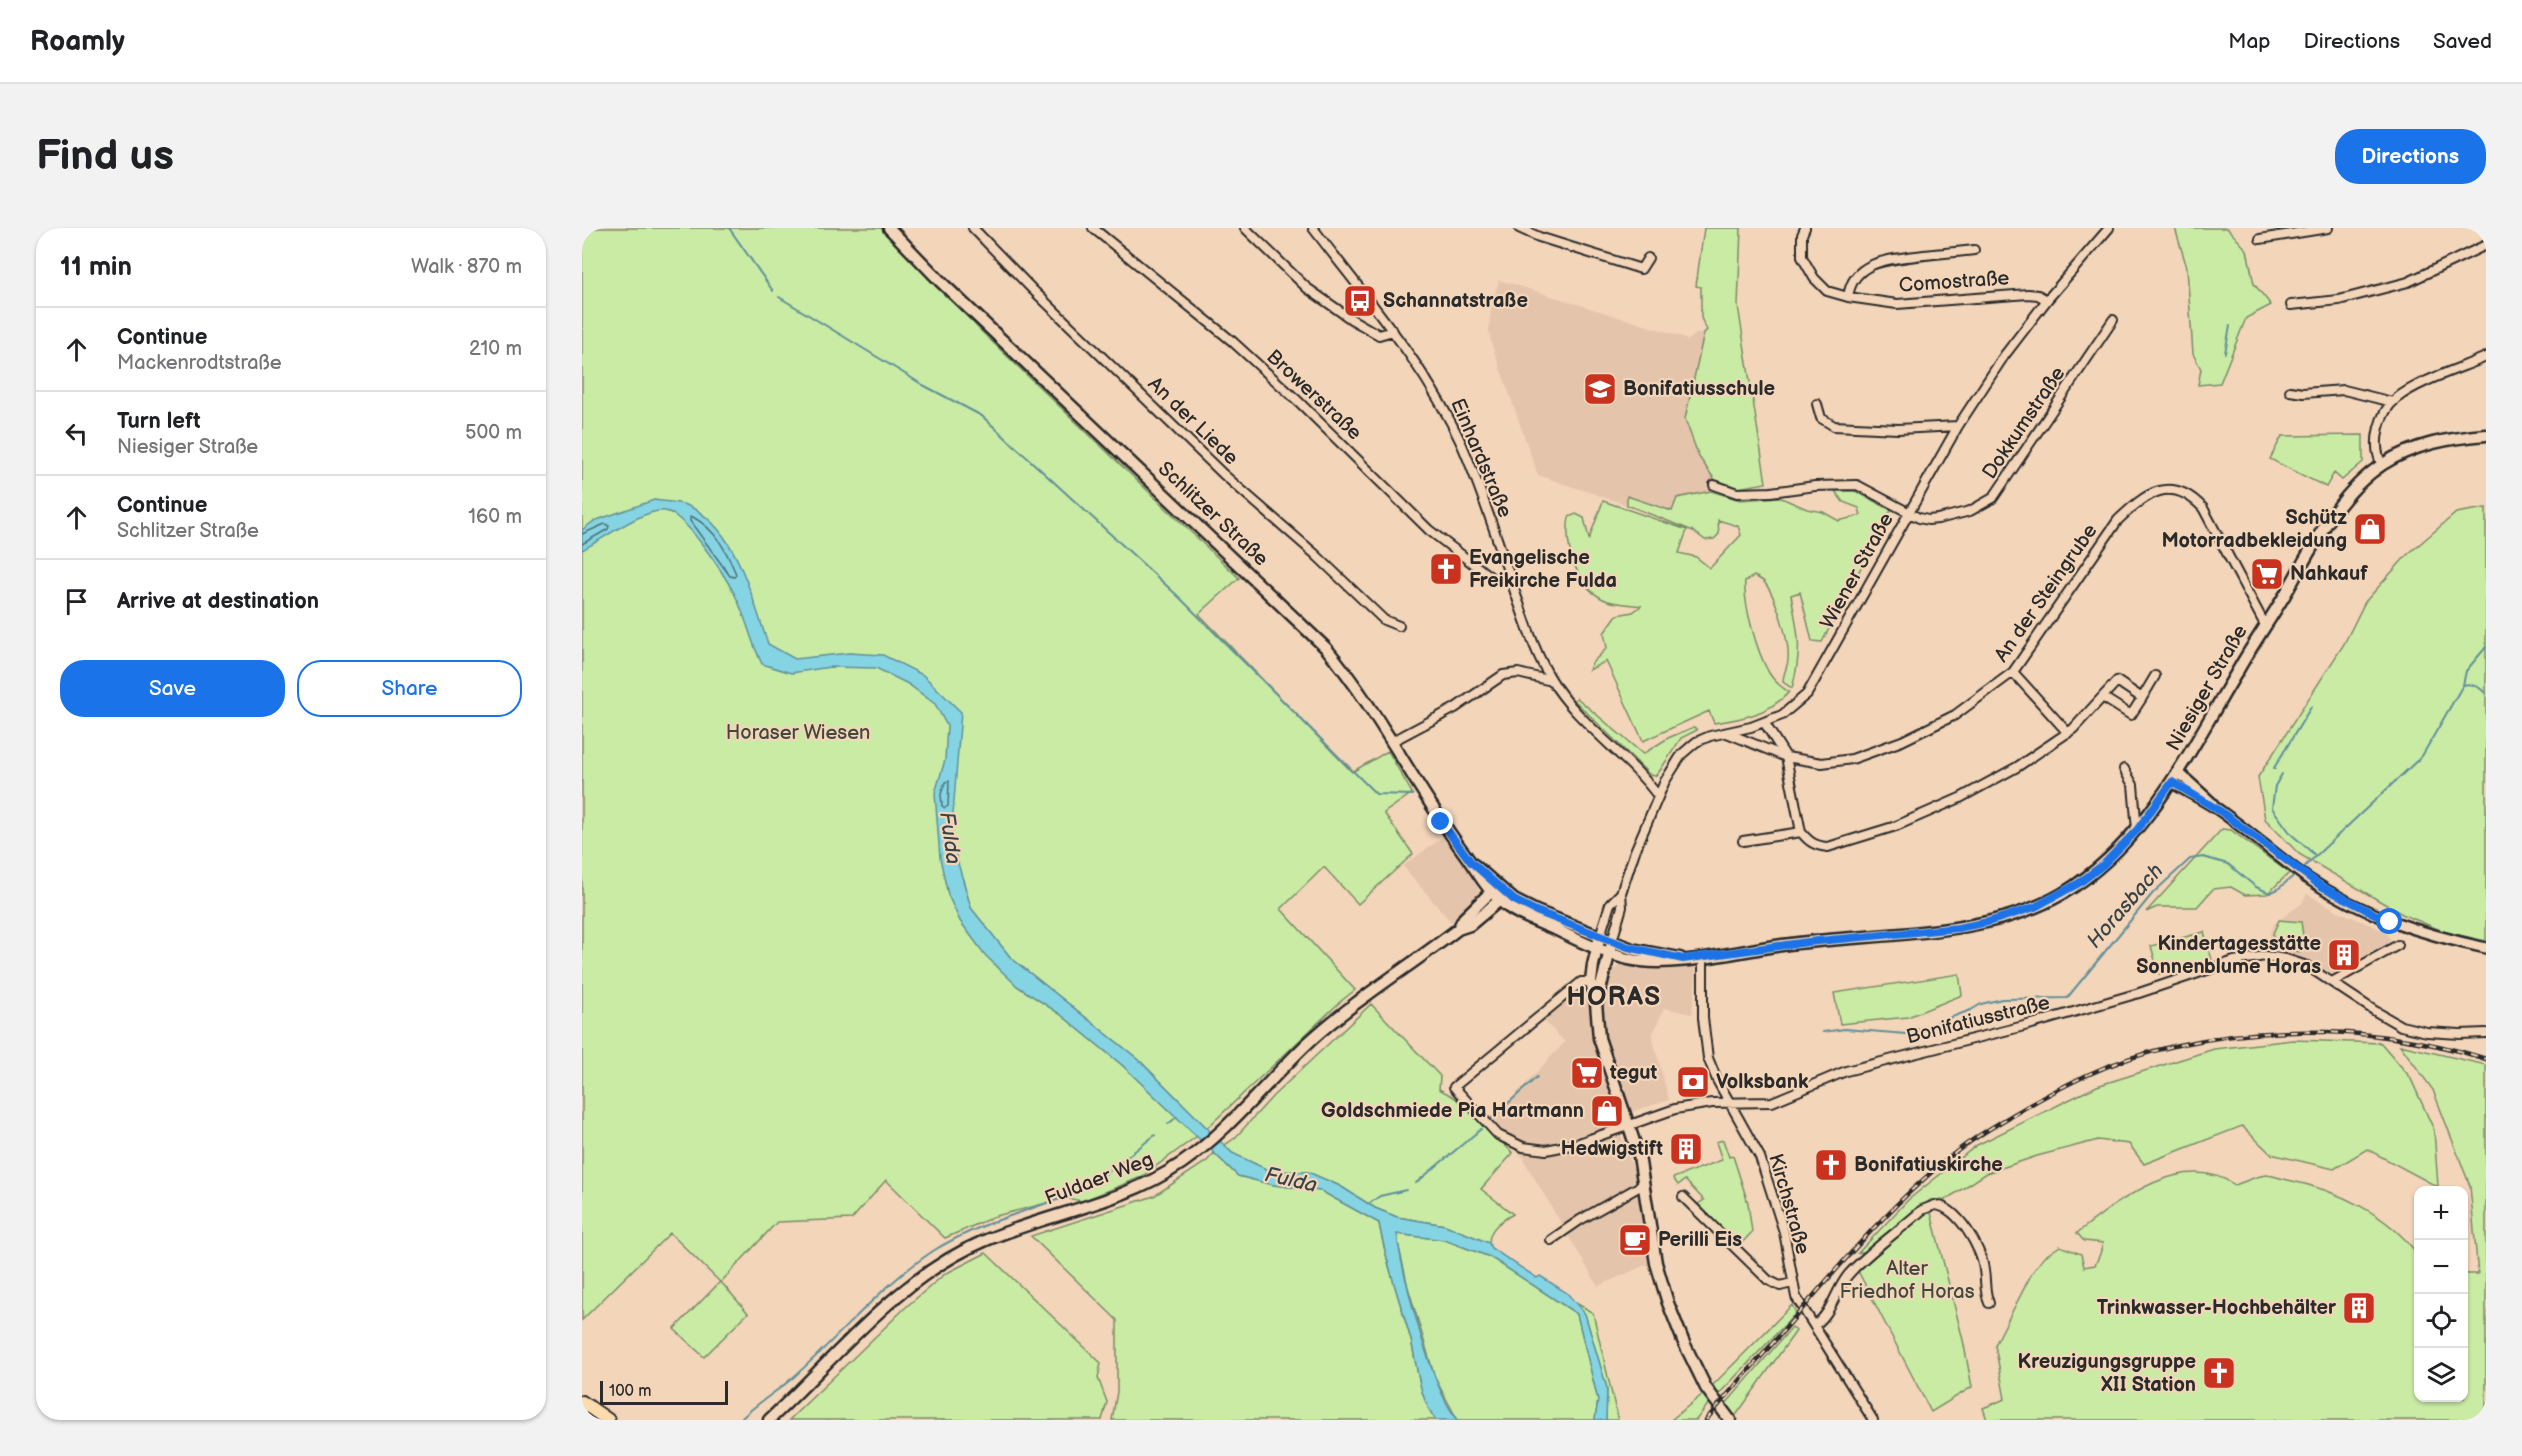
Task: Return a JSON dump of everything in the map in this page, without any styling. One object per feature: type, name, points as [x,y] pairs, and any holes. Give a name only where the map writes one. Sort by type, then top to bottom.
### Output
[{"type":"main road","name":"Schlitzer Straße","points":[[889,228],[941,282],[1312,633],[1352,680],[1441,822],[1471,862],[1514,911],[1611,947]]},
{"type":"main road","name":"Niesiger Straße","points":[[1611,947],[1625,958],[1650,962],[1703,957],[1785,944],[1958,928],[2016,914],[2058,896],[2103,865],[2137,830],[2175,777],[2265,625],[2337,509],[2352,491],[2382,465],[2431,443],[2452,438],[2486,435]]},
{"type":"main road","name":"Fuldaer Weg","points":[[1458,929],[1464,918],[1494,889]]},
{"type":"main road","name":"Fuldaer Weg","points":[[769,1420],[899,1294],[942,1263],[984,1241],[1120,1194],[1181,1163],[1218,1134],[1329,1024],[1458,929],[1470,925],[1503,897]]},
{"type":"main road","points":[[1599,942],[1591,982],[1602,1050],[1639,1156],[1651,1241],[1668,1303],[1706,1388],[1730,1420]]},
{"type":"main road","points":[[1596,1003],[1611,947]]},
{"type":"main road","points":[[582,1402],[608,1420]]},
{"type":"street","name":"An der Liede","points":[[973,228],[1032,289],[1223,474],[1315,554],[1384,620],[1399,626]]},
{"type":"street","name":"Browerstraße","points":[[1093,228],[1240,349],[1299,402],[1413,514],[1450,547],[1493,579],[1511,580]]},
{"type":"street","points":[[1245,228],[1307,288],[1351,319],[1379,335],[1393,331]]},
{"type":"street","name":"Einhardstraße","points":[[1313,228],[1424,375],[1454,430],[1479,487],[1530,634],[1552,681],[1576,710],[1644,777],[1658,796]]},
{"type":"street","points":[[1519,228],[1539,237],[1641,269],[1648,258]]},
{"type":"street","name":"Comostraße","points":[[1806,228],[1802,235],[1802,257],[1814,278],[1827,291],[1848,297],[1897,304],[2028,294],[2038,295],[2047,300]]},
{"type":"street","name":"Wiener Straße","points":[[1611,947],[1622,907],[1621,893],[1642,832],[1673,766],[1682,754],[1696,742],[1764,722],[1782,714],[1798,703],[1815,683],[1908,512],[1958,426],[2004,356],[2047,300],[2109,228]]},
{"type":"street","points":[[2260,239],[2328,228]]},
{"type":"street","points":[[2291,305],[2339,300],[2408,282],[2486,245]]},
{"type":"street","points":[[1848,297],[1849,286],[1858,273],[1874,264],[1974,250]]},
{"type":"street","name":"Dokkumstraße","points":[[1714,485],[1737,493],[1857,485],[1919,518],[1938,519],[1970,511],[1993,498],[2112,320]]},
{"type":"street","points":[[2382,465],[2377,450],[2377,435],[2392,402],[2410,390],[2486,357]]},
{"type":"street","points":[[2290,391],[2303,393],[2344,390],[2392,402]]},
{"type":"street","points":[[1817,404],[1821,418],[1834,426],[1898,429],[1958,426]]},
{"type":"street","name":"An der Steingrube","points":[[1724,732],[1786,757],[1822,763],[1852,759],[1892,744],[1955,715],[2013,672],[2118,520],[2140,498],[2155,491],[2176,491],[2190,495],[2203,508],[2265,625]]},
{"type":"street","points":[[2013,672],[2068,733]]},
{"type":"street","points":[[1391,742],[1455,708],[1503,675],[1518,673],[1552,681]]},
{"type":"street","points":[[2104,698],[2131,715],[2155,676]]},
{"type":"street","points":[[1764,722],[1786,757],[1801,832],[1808,841],[1828,848],[1896,826],[1960,798],[2017,767],[2068,733],[2104,698],[2117,681],[2142,698]]},
{"type":"street","points":[[2124,770],[2133,785],[2137,830]]},
{"type":"street","points":[[2175,777],[2296,869],[2342,899],[2390,922],[2447,940],[2486,948]]},
{"type":"street","points":[[1743,842],[1801,832]]},
{"type":"street","name":"Wiener Straße","points":[[1599,942],[1611,904],[1621,893]]},
{"type":"street","points":[[2332,982],[2398,945]]},
{"type":"street","name":"Bonifatiusstraße","points":[[1591,982],[1581,982],[1454,1087],[1498,1135],[1523,1147],[1546,1150],[1576,1144],[1675,1109],[1712,1103],[1772,1102],[1846,1071],[2043,1021],[2234,961],[2265,956],[2286,958],[2307,966],[2401,1026],[2427,1032],[2486,1033]]},
{"type":"street","name":"Kirchstraße","points":[[1703,957],[1704,1040],[1708,1058],[1760,1157],[1784,1232],[1792,1283],[1803,1308],[1873,1420]]},
{"type":"street","points":[[1551,1240],[1580,1220],[1644,1184]]},
{"type":"street","points":[[1683,1197],[1768,1280],[1780,1286],[1792,1283]]},
{"type":"street","points":[[1815,1325],[1823,1319],[1840,1287],[1854,1270],[1922,1210],[1935,1205],[1955,1214],[1977,1248],[1984,1268],[1984,1293],[1989,1303]]},
{"type":"shaded area","name":"Bonifatiusschule","points":[[1499,280],[1683,337],[1687,341],[1696,334],[1704,333],[1685,419],[1699,457],[1715,480],[1711,491],[1677,498],[1672,511],[1628,497],[1627,505],[1538,475],[1489,331],[1491,308]]},
{"type":"shaded area","points":[[1444,836],[1477,884],[1479,891],[1472,903],[1451,922],[1403,866]]},
{"type":"shaded area","points":[[2307,894],[2342,913],[2387,932],[2391,942],[2385,948],[2334,975],[2292,954],[2268,951],[2270,933],[2274,924],[2301,904]]},
{"type":"shaded area","points":[[1622,963],[1695,965],[1696,977],[1692,1014],[1664,1008],[1652,1036],[1669,1100],[1614,1117],[1636,1177],[1650,1263],[1598,1286],[1525,1159],[1488,1124],[1565,1042],[1542,1019],[1581,986],[1606,990],[1611,973]]},
{"type":"green space","name":"Horaser Wiesen","points":[[582,228],[881,228],[982,332],[1239,578],[1199,614],[1352,772],[1388,751],[1412,793],[1384,813],[1413,854],[1358,904],[1324,867],[1281,909],[1355,990],[1207,1128],[1138,1059],[1011,958],[971,908],[963,880],[955,894],[1017,986],[1060,1014],[1122,1065],[1197,1136],[1141,1177],[1115,1188],[1082,1201],[1066,1198],[996,1216],[945,1238],[886,1180],[852,1219],[777,1222],[721,1282],[748,1313],[704,1357],[674,1329],[720,1282],[670,1233],[582,1320]]},
{"type":"green space","points":[[1704,228],[1741,228],[1738,306],[1766,483],[1738,488],[1715,480],[1699,457],[1685,419],[1704,333],[1707,330],[1701,318],[1701,287],[1696,286]]},
{"type":"green space","points":[[2175,228],[2227,228],[2247,250],[2254,284],[2271,305],[2246,318],[2220,383],[2198,385],[2201,369],[2193,354],[2187,268]]},
{"type":"green space","points":[[2363,435],[2363,462],[2342,480],[2334,473],[2326,487],[2270,459],[2282,436]]},
{"type":"green space","points":[[1711,491],[1740,500],[1779,497],[1807,509],[1823,512],[1839,521],[1861,515],[1859,508],[1843,502],[1835,491],[1855,491],[1891,510],[1822,642],[1812,641],[1800,592],[1791,595],[1798,651],[1792,688],[1783,682],[1788,651],[1785,631],[1774,598],[1762,580],[1754,576],[1745,581],[1749,615],[1764,664],[1778,684],[1789,692],[1773,706],[1754,714],[1714,723],[1709,711],[1643,741],[1606,661],[1589,670],[1592,663],[1607,648],[1604,633],[1617,615],[1633,612],[1641,606],[1608,601],[1588,587],[1575,566],[1571,554],[1569,517],[1576,514],[1584,518],[1589,539],[1603,501],[1687,530],[1679,553],[1696,557],[1710,568],[1741,535],[1738,526],[1718,520],[1719,534],[1714,539],[1705,540],[1693,531],[1627,505],[1627,496],[1672,511],[1677,498]]},
{"type":"green space","points":[[2486,508],[2486,941],[2445,932],[2402,914],[2299,854],[2265,819],[2258,777],[2344,644],[2365,602],[2407,555],[2456,513]]},
{"type":"green space","points":[[1577,698],[1643,754],[1668,738],[1694,727],[1697,730],[1681,738],[1659,772],[1655,776],[1650,775],[1574,700]]},
{"type":"green space","points":[[2222,829],[2231,830],[2289,873],[2267,894],[2245,895],[2231,887],[2213,889],[2197,907],[2157,907],[2146,912]]},
{"type":"green space","points":[[2279,920],[2301,922],[2303,936],[2300,952],[2273,947],[2273,934]]},
{"type":"green space","points":[[2204,932],[2212,960],[2159,974],[2151,946]]},
{"type":"green space","points":[[1959,974],[1962,995],[1908,1017],[1840,1024],[1834,993]]},
{"type":"green space","points":[[1371,1004],[1440,1076],[1439,1089],[1454,1097],[1513,1153],[1481,1189],[1513,1214],[1493,1229],[1489,1243],[1445,1225],[1397,1217],[1375,1208],[1340,1186],[1308,1172],[1270,1171],[1232,1153],[1225,1145],[1235,1138],[1273,1096]]},
{"type":"green space","points":[[2293,1040],[2381,1043],[2410,1077],[2434,1130],[2438,1186],[2367,1149],[2334,1169],[2271,1154],[2242,1126],[2144,1164],[2129,1144],[2098,1140],[2037,1156],[1987,1173],[1945,1200],[1930,1200],[1868,1251],[1858,1253],[1908,1200],[1977,1145],[2097,1086],[2214,1049]]},
{"type":"green space","points":[[2400,1045],[2486,1065],[2486,1420],[1987,1420],[1983,1408],[2005,1399],[1995,1345],[2032,1273],[2044,1257],[2060,1246],[2081,1254],[2084,1267],[2095,1265],[2103,1243],[2084,1241],[2077,1233],[2111,1207],[2151,1184],[2172,1176],[2194,1173],[2215,1175],[2235,1185],[2266,1175],[2306,1184],[2343,1197],[2392,1227],[2414,1250],[2414,1402],[2468,1402],[2468,1274],[2478,1274],[2470,1186],[2433,1090]]},
{"type":"green space","points":[[1723,1140],[1729,1157],[1733,1156],[1748,1203],[1752,1232],[1739,1246],[1698,1204],[1704,1200],[1685,1180],[1678,1185],[1673,1178],[1722,1160],[1716,1142]]},
{"type":"green space","points":[[1214,1153],[1238,1176],[1274,1185],[1321,1191],[1379,1223],[1389,1267],[1411,1340],[1419,1382],[1430,1412],[1436,1420],[1112,1420],[1117,1392],[1117,1320],[1031,1236],[1154,1196],[1207,1161]]},
{"type":"green space","name":"Alter Friedhof Horas","points":[[1930,1209],[1963,1340],[1972,1387],[1931,1412],[1858,1271]]},
{"type":"green space","points":[[1396,1234],[1445,1240],[1490,1257],[1577,1314],[1598,1400],[1595,1420],[1458,1420],[1435,1378],[1408,1287]]},
{"type":"green space","points":[[986,1253],[1101,1363],[1098,1378],[1107,1402],[1102,1420],[789,1420],[906,1307],[945,1274]]},
{"type":"green space","points":[[1576,1303],[1593,1313],[1618,1420],[1606,1420],[1607,1388],[1585,1314]]},
{"type":"green space","points":[[1792,1305],[1796,1313],[1716,1397],[1710,1388]]},
{"type":"green space","points":[[1792,1327],[1796,1331],[1733,1417],[1725,1405]]},
{"type":"green space","points":[[1703,1394],[1709,1403],[1696,1420],[1671,1420]]},
{"type":"water","name":"Fulda","points":[[654,500],[686,505],[703,515],[718,529],[740,565],[768,644],[795,659],[849,653],[883,655],[923,675],[961,712],[951,839],[971,908],[1011,958],[1138,1059],[1232,1153],[1270,1171],[1308,1172],[1340,1186],[1375,1208],[1397,1217],[1445,1225],[1489,1243],[1491,1248],[1537,1278],[1540,1276],[1567,1293],[1585,1314],[1607,1388],[1606,1420],[1595,1420],[1598,1400],[1577,1314],[1490,1257],[1445,1240],[1397,1234],[1411,1303],[1429,1360],[1448,1406],[1458,1420],[1436,1420],[1422,1392],[1411,1340],[1389,1267],[1379,1223],[1321,1191],[1274,1185],[1238,1176],[1122,1065],[1060,1014],[1017,986],[985,955],[960,921],[948,895],[940,858],[935,793],[945,760],[947,726],[935,704],[908,684],[876,668],[830,667],[791,673],[762,664],[739,603],[730,586],[694,534],[674,515],[665,511],[656,511],[635,519],[582,550],[582,530],[594,521]]},
{"type":"waterway","points":[[729,228],[773,291]]},
{"type":"waterway","points":[[779,297],[923,385],[982,416],[1180,598],[1376,794],[1413,795]]},
{"type":"waterway","points":[[2225,353],[2230,326]]},
{"type":"waterway","name":"Horasbach","points":[[2301,870],[2422,756],[2463,685],[2466,671],[2486,647]]},
{"type":"waterway","points":[[2463,685],[2476,686],[2486,694]]},
{"type":"waterway","points":[[2276,769],[2274,768],[2311,707]]},
{"type":"waterway","points":[[2282,774],[2275,786],[2272,808],[2291,834],[2316,856]]},
{"type":"waterway","name":"Horasbach","points":[[1823,1032],[1845,1029],[1906,1034],[1971,1010],[1981,1004],[2002,999],[2067,998],[2153,893],[2190,859],[2203,857],[2228,864],[2256,887],[2270,893],[2297,873]]},
{"type":"waterway","name":"Horasbach","points":[[1492,1118],[1537,1077]]},
{"type":"waterway","points":[[1168,1124],[1177,1117]]},
{"type":"waterway","name":"Horasbach","points":[[1416,1183],[1481,1129]]},
{"type":"waterway","points":[[1074,1193],[1103,1176],[1155,1135]]},
{"type":"waterway","name":"Horasbach","points":[[1368,1204],[1380,1196],[1406,1190]]},
{"type":"waterway","points":[[740,1420],[797,1374],[914,1264],[948,1242],[980,1227],[1064,1197]]},
{"type":"railway","points":[[1706,1420],[1851,1253],[1914,1188],[1960,1149],[1983,1133],[2038,1100],[2085,1076],[2131,1058],[2180,1045],[2231,1036],[2284,1032],[2389,1037],[2439,1046],[2486,1059]]},
{"type":"place","name":"Schannatstraße","points":[[1360,301]]},
{"type":"place","name":"Bonifatiusschule","points":[[1600,389]]},
{"type":"place","name":"Schütz Motorradbekleidung","points":[[2370,529]]},
{"type":"place","name":"Evangelische Freikirche Fulda","points":[[1446,569]]},
{"type":"place","name":"Nahkauf","points":[[2267,574]]},
{"type":"place","name":"Kindertagesstätte Sonnenblume Horas","points":[[2344,955]]},
{"type":"place","name":"tegut","points":[[1587,1073]]},
{"type":"place","name":"Volksbank","points":[[1693,1082]]},
{"type":"place","name":"Goldschmiede Pia Hartmann","points":[[1607,1111]]},
{"type":"place","name":"Hedwigstift","points":[[1686,1149]]},
{"type":"place","name":"Bonifatiuskirche","points":[[1831,1165]]},
{"type":"place","name":"Perilli Eis","points":[[1635,1240]]},
{"type":"place","name":"Trinkwasser-Hochbehälter","points":[[2359,1308]]},
{"type":"place","name":"Kreuzigungsgruppe XII Station","points":[[2219,1373]]},
{"type":"district","name":"HORAS","points":[[1614,997]]},
{"type":"route","points":[[1441,822],[1471,862],[1514,900],[1628,947],[1683,959],[1785,944],[1958,928],[2016,914],[2058,896],[2103,865],[2137,830],[2172,782],[2220,811],[2321,886],[2342,899],[2390,922]]}]
